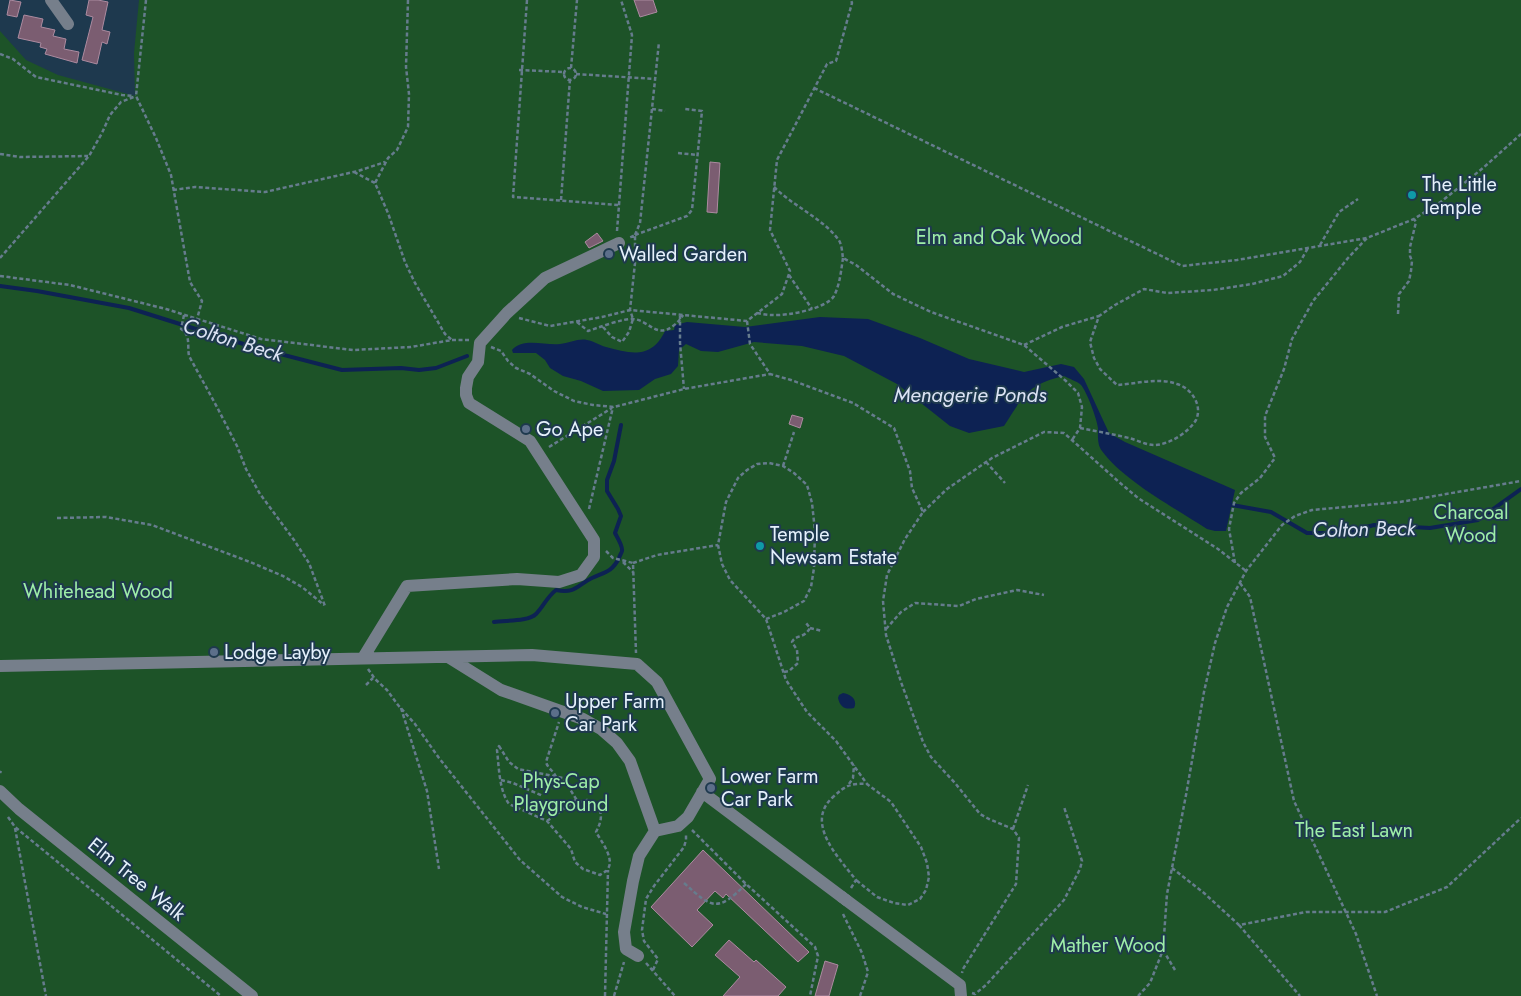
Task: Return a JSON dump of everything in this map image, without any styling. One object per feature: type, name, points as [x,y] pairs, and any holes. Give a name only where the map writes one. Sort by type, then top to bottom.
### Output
[{"type":"street","points":[[47,2],[68,24]]},
{"type":"street","points":[[363,658],[407,586],[517,579],[559,582],[581,575],[594,557],[594,540],[530,441],[470,403],[466,395],[466,388],[468,377],[478,362],[480,343],[506,313],[545,278],[619,243]]},
{"type":"street","points":[[0,666],[532,654],[637,664],[657,682],[710,779],[688,818],[678,826],[655,831],[639,856],[624,932],[626,948],[638,956]]},
{"type":"street","points":[[448,657],[501,690],[583,719],[617,743],[630,761],[655,831]]},
{"type":"street","name":"Elm Tree Walk","points":[[0,791],[19,809],[252,996]]},
{"type":"street","points":[[702,792],[961,991]]},
{"type":"path","points":[[146,0],[136,96],[171,175],[190,282],[202,301],[196,319]]},
{"type":"path","points":[[375,183],[386,162],[397,150],[408,126],[409,94],[406,67],[408,0]]},
{"type":"path","points":[[526,0],[514,197],[618,205]]},
{"type":"path","points":[[571,68],[577,0]]},
{"type":"path","points":[[619,243],[617,229],[618,205],[632,35],[621,0]]},
{"type":"path","points":[[506,313],[530,322],[550,326],[630,310],[747,320],[782,294],[790,271],[770,230],[777,160],[827,64],[836,60],[852,3],[851,0]]},
{"type":"path","points":[[659,42],[640,223],[635,234],[687,216],[692,210],[702,110],[685,109]]},
{"type":"path","points":[[0,54],[13,59],[36,77],[122,95],[136,96]]},
{"type":"path","points":[[521,70],[564,72],[566,69],[571,68]]},
{"type":"path","points":[[571,68],[575,70],[576,74]]},
{"type":"path","points":[[564,72],[566,78],[570,80]]},
{"type":"path","points":[[576,74],[655,79]]},
{"type":"path","points":[[570,80],[576,74]]},
{"type":"path","points":[[561,200],[570,80]]},
{"type":"path","points":[[814,88],[1182,266],[1238,260],[1367,238],[1414,219],[1442,201],[1521,134]]},
{"type":"path","points":[[0,258],[89,156],[110,115],[121,102],[136,96]]},
{"type":"path","points":[[652,109],[664,111]]},
{"type":"path","points":[[678,153],[697,155]]},
{"type":"path","points":[[0,154],[20,157],[89,156]]},
{"type":"path","points":[[173,190],[195,187],[265,192],[353,172],[386,162]]},
{"type":"path","points":[[353,172],[375,183],[415,284],[445,334],[452,340]]},
{"type":"path","points":[[757,313],[773,315],[794,313],[812,309],[833,298],[839,283],[843,258],[840,241],[825,226],[774,187]]},
{"type":"path","points":[[1320,246],[1339,212],[1358,199]]},
{"type":"path","points":[[1398,314],[1399,294],[1409,281],[1411,271],[1410,247],[1416,222],[1414,219]]},
{"type":"path","points":[[1236,563],[1229,528],[1234,502],[1241,493],[1260,478],[1275,458],[1265,437],[1265,416],[1284,369],[1292,339],[1313,301],[1367,238]]},
{"type":"path","points":[[1024,345],[1062,327],[1099,316],[1144,288],[1167,293],[1213,290],[1252,284],[1283,276],[1300,262],[1308,248]]},
{"type":"path","points":[[603,326],[612,337],[622,342],[630,332],[633,319],[630,310],[635,251]]},
{"type":"path","points":[[843,258],[856,265],[893,294],[931,312],[1024,345],[1078,393],[1082,407],[1080,428],[1072,440]]},
{"type":"path","points":[[0,274],[8,277],[70,285],[184,315],[261,339],[353,350],[411,347],[452,340],[470,340],[501,351],[516,368],[530,374],[554,391],[574,401],[614,407]]},
{"type":"path","points":[[789,274],[812,309]]},
{"type":"path","points":[[58,518],[106,517],[152,525],[283,576],[325,606],[309,563],[260,494],[246,469],[237,446],[189,356],[187,347],[188,336],[181,329],[184,315]]},
{"type":"path","points":[[681,315],[680,343],[684,389]]},
{"type":"path","points":[[1080,428],[1155,445],[1168,442],[1181,434],[1190,427],[1196,418],[1198,404],[1186,388],[1164,380],[1117,385],[1100,369],[1094,358],[1090,342],[1099,316]]},
{"type":"path","points":[[576,322],[588,332],[603,326],[633,319],[661,331],[680,322]]},
{"type":"path","points":[[747,320],[750,344],[770,374]]},
{"type":"path","points":[[538,454],[614,407],[684,389],[770,374],[853,403],[894,428],[910,471],[912,488],[923,512]]},
{"type":"path","points":[[586,528],[614,407]]},
{"type":"path","points":[[783,466],[794,432]]},
{"type":"path","points":[[1064,806],[1082,861],[1080,869],[1064,900],[986,985],[975,994],[961,991],[963,969],[1016,884],[1019,838],[1013,829],[989,820],[980,814],[931,757],[923,742],[901,682],[885,630],[883,601],[887,575],[905,539],[923,512],[947,489],[986,462],[1044,432],[1064,433],[1138,498],[1218,549],[1246,571]]},
{"type":"path","points":[[986,462],[1005,483]]},
{"type":"path","points":[[766,619],[804,601],[811,587],[814,568],[812,504],[807,486],[794,473],[783,466],[769,463],[757,464],[738,478],[726,502],[718,545],[722,564],[730,580],[766,619],[786,680],[807,712],[836,741],[867,784],[891,802],[920,847],[927,863],[929,877],[926,890],[920,899],[908,905],[894,903],[877,897],[856,880],[833,851],[824,834],[821,823],[822,813],[829,801],[849,785],[867,784]]},
{"type":"path","points":[[1138,996],[1150,983],[1163,950],[1167,894],[1204,692],[1215,643],[1227,607],[1246,571],[1282,525],[1295,516],[1312,510],[1400,502],[1521,480]]},
{"type":"path","points":[[613,558],[633,563],[663,554],[718,545]]},
{"type":"path","points":[[622,561],[633,572]]},
{"type":"path","points":[[633,563],[637,664]]},
{"type":"path","points":[[1240,583],[1250,597],[1294,801],[1356,934],[1377,996]]},
{"type":"path","points":[[885,630],[901,612],[915,603],[960,606],[976,599],[1017,590],[1044,595]]},
{"type":"path","points":[[806,623],[810,628],[822,631]]},
{"type":"path","points":[[784,672],[789,671],[798,663],[797,650],[792,642],[793,639],[805,636],[810,628]]},
{"type":"path","points":[[363,658],[369,672],[387,690],[415,724],[439,758],[520,860],[562,896],[582,907],[606,914]]},
{"type":"path","points":[[366,685],[374,678]]},
{"type":"path","points":[[401,708],[427,791],[439,870]]},
{"type":"path","points":[[556,777],[555,772],[547,766],[546,762],[562,711]]},
{"type":"path","points":[[605,996],[606,914],[608,868],[610,863],[609,855],[596,832],[602,817],[600,812],[593,802],[587,800],[578,802],[563,778],[518,769],[509,762],[499,746],[496,750],[501,780],[509,804],[547,821],[572,849],[575,862],[583,869],[600,875],[607,871],[608,868]]},
{"type":"path","points":[[849,785],[854,764]]},
{"type":"path","points":[[501,780],[513,783],[542,796]]},
{"type":"path","points":[[1013,829],[1028,786]]},
{"type":"path","points":[[547,821],[576,799]]},
{"type":"path","points":[[5,812],[15,827],[221,996]]},
{"type":"path","points":[[1239,925],[1306,912],[1385,912],[1447,887],[1521,818]]},
{"type":"path","points":[[683,821],[746,884],[815,947],[818,956],[816,975],[810,996]]},
{"type":"path","points":[[675,996],[653,970],[658,960],[644,941],[642,930],[646,899],[684,847],[686,840],[683,821]]},
{"type":"path","points":[[15,827],[46,996]]},
{"type":"path","points":[[1172,868],[1204,892],[1239,925],[1300,996]]},
{"type":"path","points":[[856,880],[844,901],[868,972],[860,996]]},
{"type":"path","points":[[684,883],[711,905],[721,904],[729,900],[746,884]]},
{"type":"path","points":[[614,996],[626,948]]},
{"type":"path","points":[[1163,950],[1175,970]]},
{"type":"green space","name":"Temple Newsam Estate","points":[[139,0],[1521,0],[1521,996],[0,996],[0,31],[26,60],[58,75],[135,96],[134,53]]},
{"type":"water","name":"Menagerie Ponds","points":[[820,317],[868,319],[969,359],[1024,372],[1061,364],[1074,367],[1084,379],[1109,433],[1125,442],[1235,490],[1226,531],[1207,529],[1123,473],[1099,446],[1096,418],[1083,388],[1064,376],[1042,383],[1027,393],[1004,426],[969,433],[950,426],[897,384],[844,356],[802,346],[754,342],[718,352],[701,351],[686,344],[679,350],[678,366],[671,374],[655,379],[639,390],[603,391],[581,381],[563,376],[550,368],[545,360],[536,353],[513,353],[512,350],[517,346],[528,343],[560,344],[584,340],[624,351],[640,352],[654,346],[665,331],[674,330],[675,325],[687,322],[745,327]]},
{"type":"water","points":[[843,693],[853,698],[855,702],[854,708],[848,709],[840,704],[838,698]]},
{"type":"building","points":[[10,0],[21,2],[17,17],[7,15]]},
{"type":"building","points":[[89,0],[108,2],[102,30],[110,32],[107,44],[102,42],[97,64],[82,60],[93,17],[86,15]]},
{"type":"building","points":[[634,0],[653,0],[657,12],[640,17]]},
{"type":"building","points":[[24,15],[43,19],[41,27],[55,30],[53,36],[66,39],[64,49],[79,52],[77,63],[45,54],[47,49],[40,47],[41,43],[18,38]]},
{"type":"building","points":[[710,162],[720,163],[717,213],[707,212]]},
{"type":"building","points":[[597,233],[603,241],[589,248],[585,242]]},
{"type":"building","points":[[792,415],[803,418],[800,428],[789,424]]},
{"type":"building","points":[[703,850],[809,952],[798,962],[726,894],[723,898],[715,891],[697,910],[713,925],[692,947],[651,907]]},
{"type":"building","points":[[729,940],[754,962],[756,960],[786,987],[778,996],[723,996],[740,977],[715,955]]},
{"type":"building","points":[[825,961],[838,965],[829,996],[815,996]]},
{"type":"waterway","name":"Colton Beck","points":[[0,286],[129,308],[253,347],[342,370],[401,368],[419,370],[436,368],[467,356]]},
{"type":"waterway","points":[[494,622],[522,620],[532,617],[556,590],[572,590],[608,571],[616,563],[622,551],[621,544],[615,533],[621,516],[607,491],[607,480],[614,461],[621,425]]},
{"type":"waterway","name":"Colton Beck","points":[[1232,505],[1271,512],[1307,533],[1344,533],[1374,525],[1430,528],[1478,520],[1521,489]]},
{"type":"place","name":"The Little Temple","points":[[1412,195]]},
{"type":"place","name":"Walled Garden","points":[[609,254]]},
{"type":"place","name":"Go Ape","points":[[526,429]]},
{"type":"place","name":"Temple Newsam Estate","points":[[760,546]]},
{"type":"place","name":"Lodge Layby","points":[[214,652]]},
{"type":"place","name":"Upper Farm Car Park","points":[[555,713]]},
{"type":"place","name":"Lower Farm Car Park","points":[[711,788]]},
{"type":"park label","name":"Elm and Oak Wood","points":[[999,237]]},
{"type":"park label","name":"Charcoal Wood","points":[[1471,524]]},
{"type":"park label","name":"Whitehead Wood","points":[[98,591]]},
{"type":"park label","name":"Phys-Cap Playground","points":[[561,792]]},
{"type":"park label","name":"The East Lawn","points":[[1354,830]]},
{"type":"park label","name":"Mather Wood","points":[[1108,945]]}]
